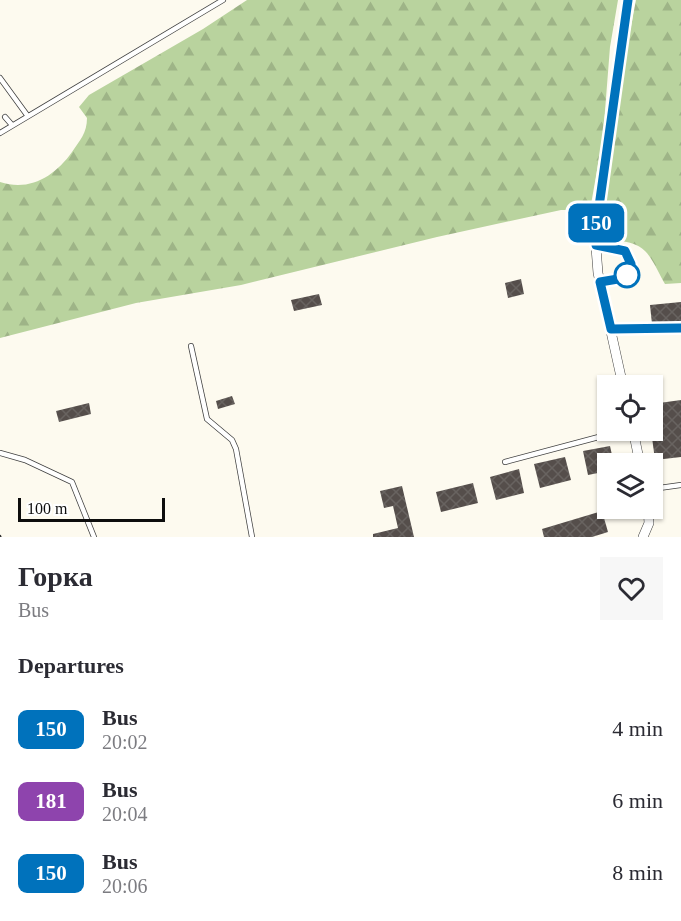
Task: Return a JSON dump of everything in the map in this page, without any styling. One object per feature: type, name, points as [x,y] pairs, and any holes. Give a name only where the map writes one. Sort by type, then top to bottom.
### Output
[{"type":"street","points":[[621,375],[600,282],[596,245],[597,214],[628,0]]},
{"type":"street","points":[[643,537],[649,519]]},
{"type":"lane","points":[[0,133],[223,0]]},
{"type":"lane","points":[[0,78],[27,115]]},
{"type":"lane","points":[[5,117],[12,125]]},
{"type":"lane","points":[[596,245],[625,251],[631,264],[624,278],[600,282]]},
{"type":"lane","points":[[611,329],[681,328]]},
{"type":"lane","points":[[191,346],[207,419],[232,440],[236,449],[252,537]]},
{"type":"lane","points":[[505,462],[597,437]]},
{"type":"lane","points":[[0,453],[25,460],[72,482],[94,537]]},
{"type":"lane","points":[[663,487],[681,485]]},
{"type":"green space","points":[[247,0],[618,0],[610,47],[603,136],[586,233],[583,230],[580,213],[573,210],[561,210],[437,237],[241,285],[136,303],[0,338],[0,182],[22,185],[50,175],[72,152],[86,128],[87,118],[79,107],[89,95],[203,29]]},
{"type":"green space","points":[[636,0],[681,0],[681,283],[665,284],[645,251],[639,246],[610,237],[601,226],[615,111]]},
{"type":"building","points":[[521,279],[524,294],[508,298],[505,283]]},
{"type":"building","points":[[319,294],[322,305],[294,311],[291,300]]},
{"type":"building","points":[[681,302],[681,321],[652,324],[650,305]]},
{"type":"building","points":[[232,396],[235,404],[218,409],[216,401]]},
{"type":"building","points":[[681,400],[681,457],[663,459],[663,453],[654,453],[652,441],[663,441],[663,402]]},
{"type":"building","points":[[89,403],[91,414],[59,422],[56,411]]},
{"type":"building","points":[[610,446],[612,453],[597,453],[597,473],[588,475],[583,451]]},
{"type":"building","points":[[565,457],[571,480],[540,488],[534,464]]},
{"type":"building","points":[[519,469],[524,493],[496,500],[490,477]]},
{"type":"building","points":[[473,483],[478,503],[441,512],[436,492]]},
{"type":"building","points":[[402,486],[414,537],[373,537],[373,534],[398,528],[393,506],[384,508],[380,491]]},
{"type":"building","points":[[597,512],[597,519],[604,519],[608,532],[592,537],[544,537],[542,529]]},
{"type":"bus line","name":"150","points":[[628,0],[595,235],[596,245],[616,247],[625,251],[631,264],[624,278],[600,282],[611,329],[681,328]]}]
